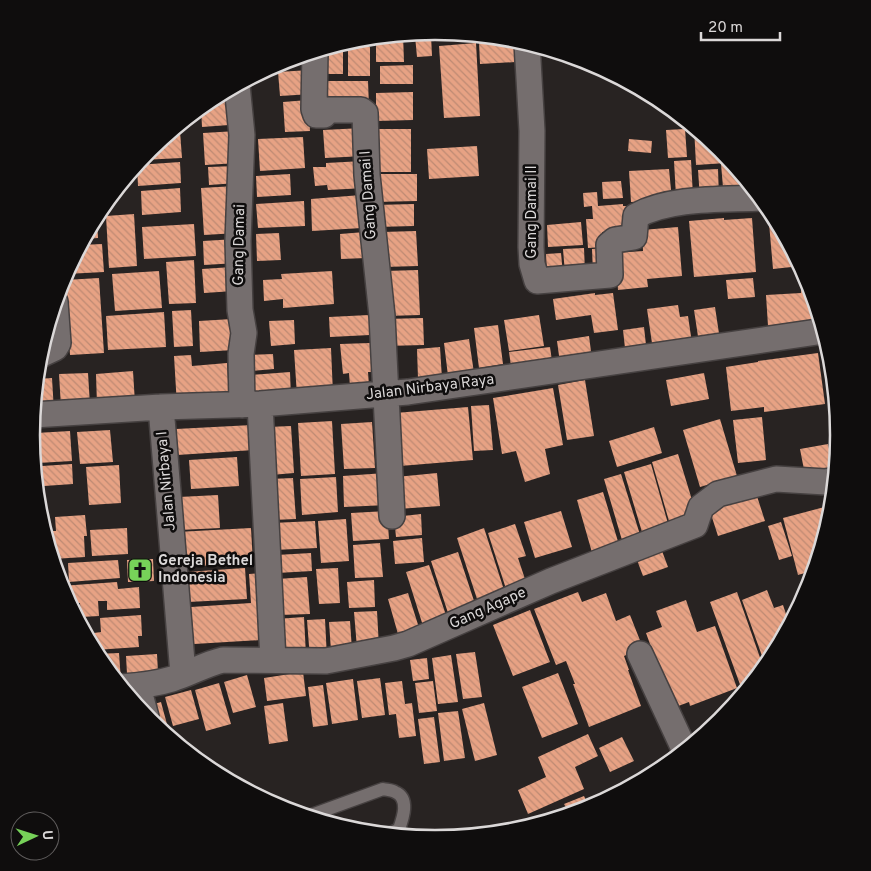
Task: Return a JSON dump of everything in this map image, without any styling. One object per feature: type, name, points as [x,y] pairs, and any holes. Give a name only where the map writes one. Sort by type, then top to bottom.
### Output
[{"type":"street","name":"Gang Damai II","points":[[527,51],[532,132],[531,246],[532,264],[537,281],[610,275],[609,245],[615,240],[634,237],[636,216],[646,210],[681,202],[751,198]]},
{"type":"street","name":"Gang Damai I","points":[[315,59],[314,109],[316,115],[324,115],[328,110],[361,110],[365,113],[367,175],[372,239],[382,316],[386,394]]},
{"type":"street","name":"Gang Damai","points":[[238,93],[242,135],[238,241],[240,310],[244,333],[241,354],[251,404]]},
{"type":"street","points":[[49,351],[55,348],[58,343],[57,321]]},
{"type":"street","name":"Jalan Nirbaya Raya","points":[[41,415],[251,404],[386,394],[818,332]]},
{"type":"street","points":[[386,394],[392,516]]},
{"type":"street","points":[[251,404],[272,660]]},
{"type":"street","name":"Jalan Nirbaya I","points":[[161,407],[183,674]]},
{"type":"street","name":"Gang Agape","points":[[130,686],[172,679],[213,662],[223,660],[326,660],[408,644],[552,581],[695,525],[702,507],[718,494],[776,479],[828,481]]},
{"type":"street","points":[[640,654],[682,744]]},
{"type":"lane","points":[[317,813],[383,790],[397,792],[402,798],[405,812],[399,829]]},
{"type":"building","points":[[431,40],[432,56],[417,57],[415,41]]},
{"type":"building","points":[[403,42],[404,62],[376,62],[376,45]]},
{"type":"building","points":[[479,42],[515,48],[516,62],[480,64]]},
{"type":"building","points":[[476,43],[480,116],[444,118],[439,46]]},
{"type":"building","points":[[370,47],[370,76],[348,76],[348,50]]},
{"type":"building","points":[[343,51],[343,74],[325,74],[324,56]]},
{"type":"building","points":[[413,65],[413,84],[380,84],[380,66]]},
{"type":"building","points":[[310,70],[312,94],[280,96],[278,73]]},
{"type":"building","points":[[321,81],[368,81],[369,107],[321,108]]},
{"type":"building","points":[[413,92],[413,120],[376,121],[376,93]]},
{"type":"building","points":[[228,100],[229,125],[202,127],[202,117]]},
{"type":"building","points":[[308,100],[310,131],[285,132],[283,102]]},
{"type":"building","points":[[363,128],[364,156],[325,158],[323,130]]},
{"type":"building","points":[[376,129],[411,129],[411,172],[377,172]]},
{"type":"building","points":[[685,129],[687,157],[668,158],[666,130]]},
{"type":"building","points":[[237,131],[239,163],[205,165],[203,133]]},
{"type":"building","points":[[180,134],[182,158],[153,159]]},
{"type":"building","points":[[303,137],[305,168],[260,171],[258,139]]},
{"type":"building","points":[[695,137],[722,163],[696,165]]},
{"type":"building","points":[[629,139],[652,141],[651,153],[628,151]]},
{"type":"building","points":[[477,146],[479,176],[429,179],[427,149]]},
{"type":"building","points":[[691,160],[693,196],[676,197],[674,161]]},
{"type":"building","points":[[363,161],[365,188],[328,190],[327,185],[315,186],[313,167],[326,167],[326,163]]},
{"type":"building","points":[[180,162],[181,183],[138,186],[138,176],[148,164]]},
{"type":"building","points":[[721,164],[745,190],[745,197],[724,199]]},
{"type":"building","points":[[236,166],[237,183],[209,185],[208,167]]},
{"type":"building","points":[[669,169],[672,200],[631,202],[629,171]]},
{"type":"building","points":[[718,169],[719,198],[700,199],[698,170]]},
{"type":"building","points":[[290,174],[291,195],[257,197],[256,176]]},
{"type":"building","points":[[374,174],[417,174],[417,201],[375,202]]},
{"type":"building","points":[[621,181],[623,198],[603,199],[602,182]]},
{"type":"building","points":[[235,186],[237,233],[204,235],[201,188]]},
{"type":"building","points":[[180,188],[181,212],[142,215],[141,191]]},
{"type":"building","points":[[597,192],[598,206],[623,204],[623,206],[633,206],[624,231],[602,232],[603,247],[588,248],[586,219],[593,219],[592,206],[584,207],[583,193]]},
{"type":"building","points":[[361,195],[362,228],[312,231],[311,199]]},
{"type":"building","points":[[304,201],[305,226],[258,228],[256,204]]},
{"type":"building","points":[[414,204],[414,226],[376,227],[375,205]]},
{"type":"building","points":[[134,214],[137,266],[109,268],[107,216]]},
{"type":"building","points":[[724,218],[724,220],[752,218],[756,272],[694,277],[689,221]]},
{"type":"building","points":[[581,222],[583,245],[548,247],[547,225]]},
{"type":"building","points":[[194,224],[196,256],[144,259],[142,227]]},
{"type":"building","points":[[769,224],[793,267],[773,269]]},
{"type":"building","points":[[678,227],[682,276],[647,279],[648,287],[618,290],[615,253],[643,251],[642,230]]},
{"type":"building","points":[[98,231],[98,238],[93,238]]},
{"type":"building","points":[[416,231],[418,266],[384,267],[382,232]]},
{"type":"building","points":[[365,232],[366,258],[341,259],[340,234]]},
{"type":"building","points":[[279,233],[281,260],[257,261],[256,234]]},
{"type":"building","points":[[236,239],[237,263],[204,265],[203,241]]},
{"type":"building","points":[[102,244],[104,272],[75,274],[81,261],[90,245]]},
{"type":"building","points":[[584,248],[585,272],[565,274],[563,249]]},
{"type":"building","points":[[605,248],[593,273],[592,249]]},
{"type":"building","points":[[561,253],[563,274],[547,275],[546,254]]},
{"type":"building","points":[[194,260],[196,303],[169,304],[166,262]]},
{"type":"building","points":[[232,267],[234,291],[204,293],[202,269]]},
{"type":"building","points":[[418,270],[420,315],[387,316],[385,271]]},
{"type":"building","points":[[159,271],[162,308],[115,311],[112,274]]},
{"type":"building","points":[[332,271],[334,304],[283,308],[283,299],[264,301],[263,280],[282,279],[281,274]]},
{"type":"building","points":[[99,278],[104,353],[70,355],[66,295],[72,280]]},
{"type":"building","points":[[753,278],[755,297],[728,299],[726,280]]},
{"type":"building","points":[[801,290],[803,290],[814,320],[808,320],[808,322],[768,326],[766,295],[801,293]]},
{"type":"building","points":[[595,293],[595,295],[613,293],[618,330],[594,333],[591,315],[556,320],[553,299]]},
{"type":"building","points":[[678,305],[680,317],[688,316],[692,343],[653,350],[647,309]]},
{"type":"building","points":[[715,307],[720,340],[699,343],[694,310]]},
{"type":"building","points":[[191,310],[193,346],[174,347],[172,311]]},
{"type":"building","points":[[164,312],[166,347],[108,350],[106,316]]},
{"type":"building","points":[[369,315],[370,335],[330,337],[329,317]]},
{"type":"building","points":[[539,315],[544,346],[509,351],[504,320]]},
{"type":"building","points":[[423,318],[424,345],[386,346],[385,319]]},
{"type":"building","points":[[232,319],[234,350],[200,352],[199,321]]},
{"type":"building","points":[[294,320],[295,344],[271,346],[269,321]]},
{"type":"building","points":[[498,325],[503,364],[479,368],[474,328]]},
{"type":"building","points":[[644,327],[646,345],[625,348],[623,330]]},
{"type":"building","points":[[589,336],[592,359],[560,363],[557,341]]},
{"type":"building","points":[[469,339],[474,373],[448,376],[444,343]]},
{"type":"building","points":[[370,343],[372,372],[368,372],[369,386],[350,387],[349,373],[343,374],[340,344]]},
{"type":"building","points":[[440,347],[442,379],[418,379],[417,349]]},
{"type":"building","points":[[550,347],[553,368],[512,373],[509,352]]},
{"type":"building","points":[[331,348],[333,394],[297,396],[294,350]]},
{"type":"building","points":[[818,353],[825,404],[764,412],[764,407],[731,411],[726,367]]},
{"type":"building","points":[[273,354],[274,369],[251,371],[250,355]]},
{"type":"building","points":[[191,355],[192,366],[227,363],[229,399],[177,406],[174,356]]},
{"type":"building","points":[[133,371],[135,403],[97,405],[96,374]]},
{"type":"building","points":[[290,372],[291,398],[254,401],[252,375]]},
{"type":"building","points":[[88,373],[90,405],[61,407],[59,374]]},
{"type":"building","points":[[704,373],[709,399],[671,406],[666,380]]},
{"type":"building","points":[[52,378],[54,411],[41,412],[44,379]]},
{"type":"building","points":[[585,380],[594,436],[567,440],[558,385]]},
{"type":"building","points":[[553,388],[563,445],[545,449],[550,474],[525,482],[516,451],[502,454],[493,398]]},
{"type":"building","points":[[489,405],[493,450],[474,451],[471,406]]},
{"type":"building","points":[[468,407],[473,460],[400,466],[395,413]]},
{"type":"building","points":[[762,417],[766,460],[738,463],[733,420]]},
{"type":"building","points":[[720,419],[737,476],[700,487],[683,430]]},
{"type":"building","points":[[332,421],[335,474],[301,476],[298,423]]},
{"type":"building","points":[[372,422],[375,468],[344,469],[341,424]]},
{"type":"building","points":[[252,425],[254,450],[177,455],[176,429]]},
{"type":"building","points":[[291,426],[294,473],[271,475],[268,427]]},
{"type":"building","points":[[654,427],[662,453],[617,467],[609,441]]},
{"type":"building","points":[[110,430],[113,462],[80,464],[77,432]]},
{"type":"building","points":[[70,431],[72,461],[41,463],[40,433]]},
{"type":"building","points":[[828,444],[830,456],[829,471],[805,475],[800,449]]},
{"type":"building","points":[[678,454],[696,513],[669,521],[652,462]]},
{"type":"building","points":[[237,457],[239,486],[191,489],[189,460]]},
{"type":"building","points":[[72,464],[73,484],[44,486],[42,466]]},
{"type":"building","points":[[651,464],[671,534],[645,542],[624,472]]},
{"type":"building","points":[[119,465],[121,503],[89,505],[86,467]]},
{"type":"building","points":[[385,473],[387,505],[344,507],[343,476]]},
{"type":"building","points":[[437,473],[440,506],[398,509],[396,477]]},
{"type":"building","points":[[621,474],[642,541],[624,547],[604,479]]},
{"type":"building","points":[[336,477],[338,512],[302,515],[300,479]]},
{"type":"building","points":[[293,478],[296,519],[273,520],[270,479]]},
{"type":"building","points":[[755,490],[765,521],[718,536],[708,505]]},
{"type":"building","points":[[603,492],[620,548],[593,556],[577,500]]},
{"type":"building","points":[[218,495],[220,528],[180,530],[179,497]]},
{"type":"building","points":[[824,507],[818,538],[806,573],[798,575],[783,518]]},
{"type":"building","points":[[387,511],[389,539],[353,541],[351,513]]},
{"type":"building","points":[[561,511],[572,547],[535,558],[524,522]]},
{"type":"building","points":[[421,514],[422,535],[396,537],[394,517]]},
{"type":"building","points":[[85,515],[87,536],[84,536],[85,557],[60,559],[52,531],[56,531],[55,517]]},
{"type":"building","points":[[346,519],[349,561],[321,563],[318,521]]},
{"type":"building","points":[[315,521],[317,548],[274,550],[272,523]]},
{"type":"building","points":[[781,522],[792,556],[779,560],[768,526]]},
{"type":"building","points":[[515,524],[526,556],[518,558],[528,588],[508,595],[488,533]]},
{"type":"building","points":[[127,528],[128,554],[92,556],[90,530]]},
{"type":"building","points":[[251,528],[253,563],[180,567],[177,532]]},
{"type":"building","points":[[484,528],[506,596],[479,605],[457,538]]},
{"type":"building","points":[[422,538],[424,562],[395,564],[393,541]]},
{"type":"building","points":[[380,543],[383,577],[355,578],[353,545]]},
{"type":"building","points":[[662,551],[668,567],[643,576],[637,560]]},
{"type":"building","points":[[458,552],[476,607],[449,616],[431,561]]},
{"type":"building","points":[[311,553],[312,571],[277,573],[276,555]]},
{"type":"building","name":"Gereja Bethel Indonesia","points":[[153,559],[154,581],[128,582],[127,560]]},
{"type":"building","points":[[118,560],[120,578],[69,582],[68,563]]},
{"type":"building","points":[[429,565],[448,621],[424,629],[406,572]]},
{"type":"building","points":[[245,568],[247,599],[188,602],[186,572]]},
{"type":"building","points":[[338,568],[340,603],[319,604],[316,569]]},
{"type":"building","points":[[263,573],[261,640],[194,644],[191,607],[251,603],[249,574]]},
{"type":"building","points":[[307,577],[310,614],[279,615],[277,579]]},
{"type":"building","points":[[374,580],[375,607],[349,608],[347,582]]},
{"type":"building","points":[[117,582],[118,589],[139,587],[140,608],[107,610],[107,601],[98,601],[99,616],[85,617],[80,603],[78,603],[69,585]]},
{"type":"building","points":[[767,590],[774,608],[783,605],[787,616],[762,657],[742,600]]},
{"type":"building","points":[[578,592],[582,602],[606,593],[616,621],[630,615],[643,648],[624,656],[641,706],[589,727],[566,661],[556,665],[534,609]]},
{"type":"building","points":[[737,592],[761,660],[741,686],[710,602]]},
{"type":"building","points":[[408,593],[421,634],[400,641],[388,599]]},
{"type":"building","points":[[686,600],[697,632],[715,626],[737,688],[690,706],[689,702],[673,708],[646,633],[662,627],[656,611]]},
{"type":"building","points":[[530,610],[550,662],[513,676],[493,625]]},
{"type":"building","points":[[377,611],[379,647],[357,648],[354,612]]},
{"type":"building","points":[[141,615],[142,636],[138,636],[139,647],[103,649],[94,635],[94,633],[101,632],[100,618]]},
{"type":"building","points":[[304,617],[306,655],[278,657],[276,619]]},
{"type":"building","points":[[325,619],[327,658],[310,659],[307,620]]},
{"type":"building","points":[[350,621],[352,650],[331,651],[329,622]]},
{"type":"building","points":[[475,652],[482,697],[463,699],[456,654]]},
{"type":"building","points":[[119,653],[120,674],[107,655],[106,654]]},
{"type":"building","points":[[157,654],[158,672],[127,674],[126,656]]},
{"type":"building","points":[[451,655],[458,702],[438,704],[432,658]]},
{"type":"building","points":[[427,658],[429,679],[413,681],[410,660]]},
{"type":"building","points":[[303,672],[306,696],[267,701],[264,678]]},
{"type":"building","points":[[558,673],[578,724],[542,738],[522,687]]},
{"type":"building","points":[[247,675],[256,707],[233,713],[224,682]]},
{"type":"building","points":[[380,678],[385,715],[362,718],[357,681]]},
{"type":"building","points":[[353,679],[358,720],[332,724],[326,683]]},
{"type":"building","points":[[402,681],[405,704],[412,703],[416,736],[399,738],[396,714],[389,715],[385,683]]},
{"type":"building","points":[[433,681],[437,711],[419,713],[415,683]]},
{"type":"building","points":[[219,683],[231,724],[206,731],[195,690]]},
{"type":"building","points":[[323,685],[328,725],[313,727],[308,687]]},
{"type":"building","points":[[191,690],[199,719],[173,726],[165,697]]},
{"type":"building","points":[[161,702],[167,726],[156,715],[147,706]]},
{"type":"building","points":[[283,703],[288,741],[269,744],[264,706]]},
{"type":"building","points":[[484,703],[497,755],[475,761],[462,709]]},
{"type":"building","points":[[458,711],[465,758],[444,761],[438,713]]},
{"type":"building","points":[[434,717],[440,762],[424,764],[418,719]]},
{"type":"building","points":[[588,734],[598,756],[575,767],[584,789],[528,814],[518,790],[546,777],[538,757]]},
{"type":"building","points":[[622,737],[634,761],[610,772],[599,748]]},
{"type":"building","points":[[584,796],[586,801],[567,809],[564,804]]},
{"type":"place","name":"Gereja Bethel Indonesia","points":[[140,570]]}]
